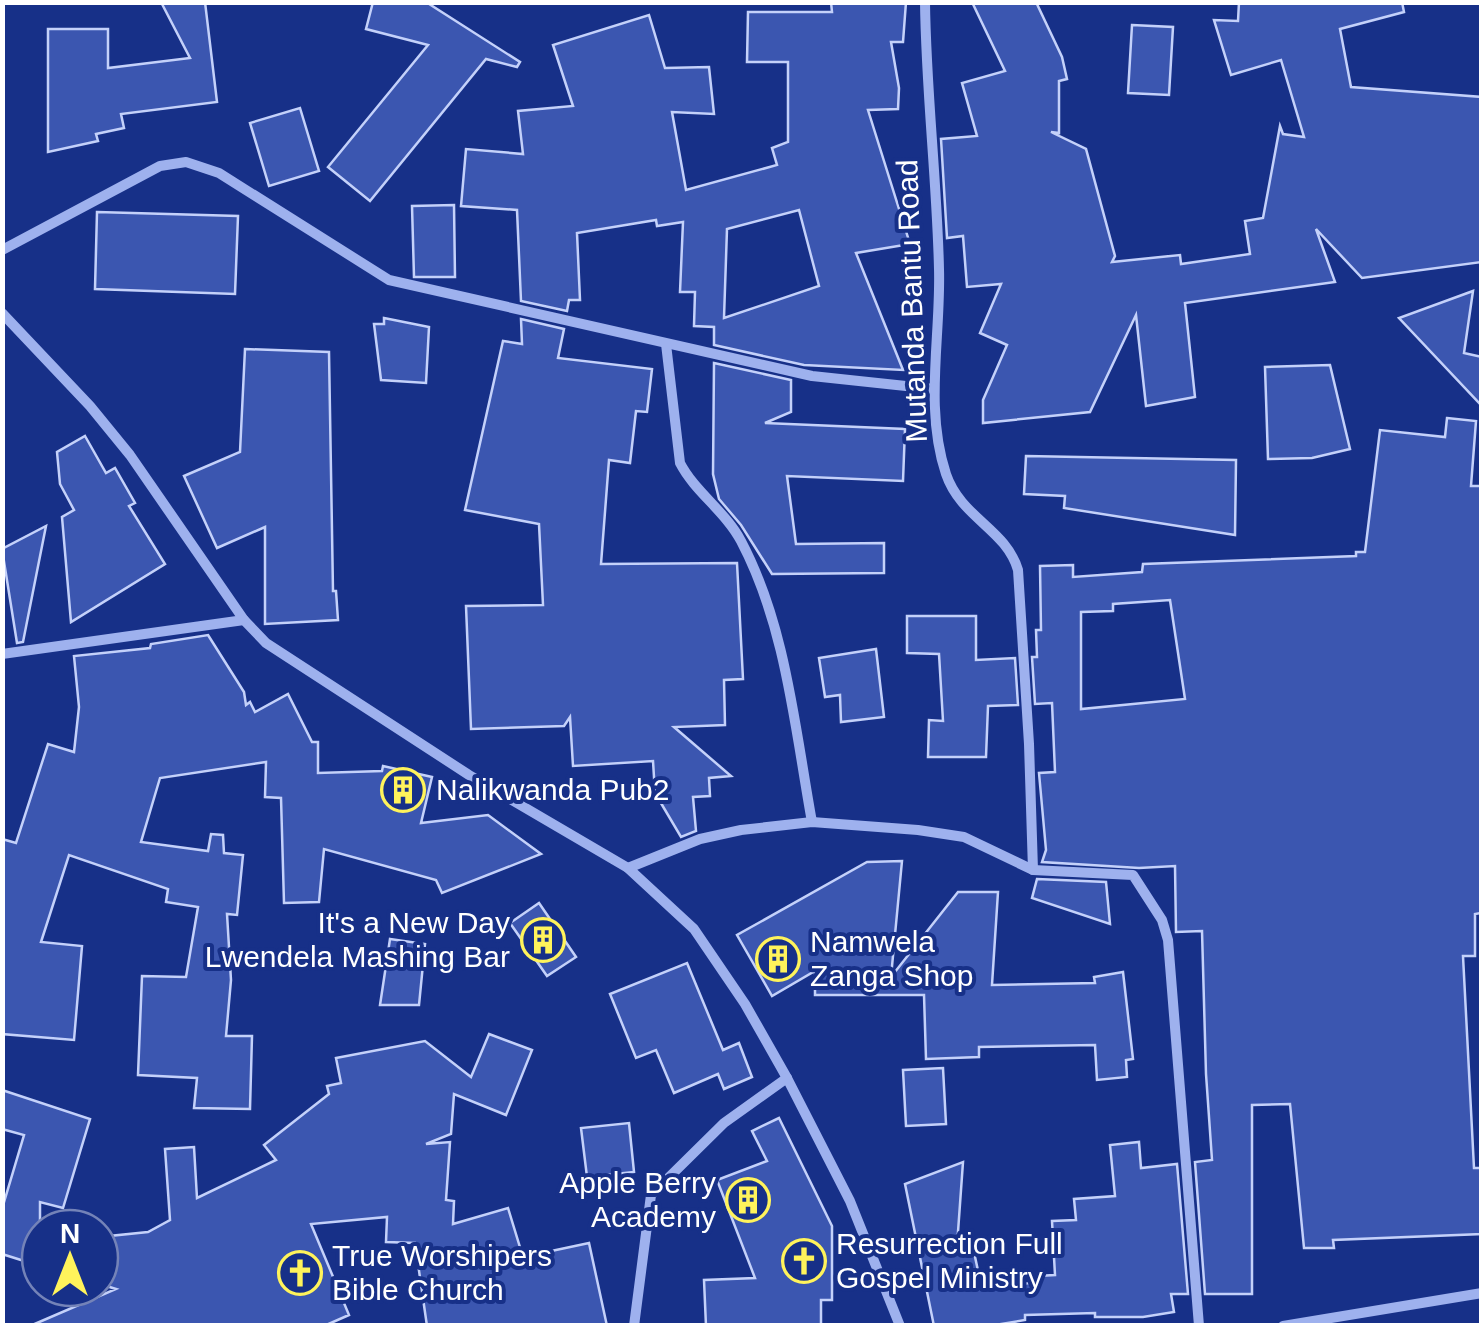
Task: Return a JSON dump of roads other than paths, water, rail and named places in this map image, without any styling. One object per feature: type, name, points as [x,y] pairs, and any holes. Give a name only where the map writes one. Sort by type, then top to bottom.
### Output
[{"type":"street","name":"Mutanda Bantu Road","points":[[925,2],[940,273],[934,389],[946,473],[958,501],[1004,544],[1018,570],[1033,870]]},
{"type":"street","points":[[2,250],[160,166],[186,162],[219,173],[389,280],[812,376],[934,389]]},
{"type":"street","points":[[2,313],[90,406],[130,455],[244,620],[266,643],[469,775],[628,868],[694,929],[745,1004],[787,1078],[850,1200],[900,1326]]},
{"type":"street","points":[[666,344],[680,463],[687,477],[731,526],[766,603],[781,653],[812,822]]},
{"type":"street","points":[[2,654],[244,620]]},
{"type":"street","points":[[628,868],[700,839],[812,822],[964,837],[1033,870],[1133,876],[1162,920],[1168,940],[1199,1326]]},
{"type":"street","points":[[634,1326],[644,1224],[651,1196],[724,1123],[787,1078]]},
{"type":"street","points":[[1283,1326],[1482,1293]]},
{"type":"place","name":"Nalikwanda Pub2","points":[[403,790]]},
{"type":"place","name":"It's a New Day Lwendela Mashing Bar","points":[[543,940]]},
{"type":"place","name":"Namwela Zanga Shop","points":[[778,959]]},
{"type":"place","name":"Apple Berry Academy","points":[[748,1200]]},
{"type":"place","name":"Resurrection Full Gospel Ministry","points":[[804,1261]]},
{"type":"place","name":"True Worshipers Bible Church","points":[[300,1273]]}]
